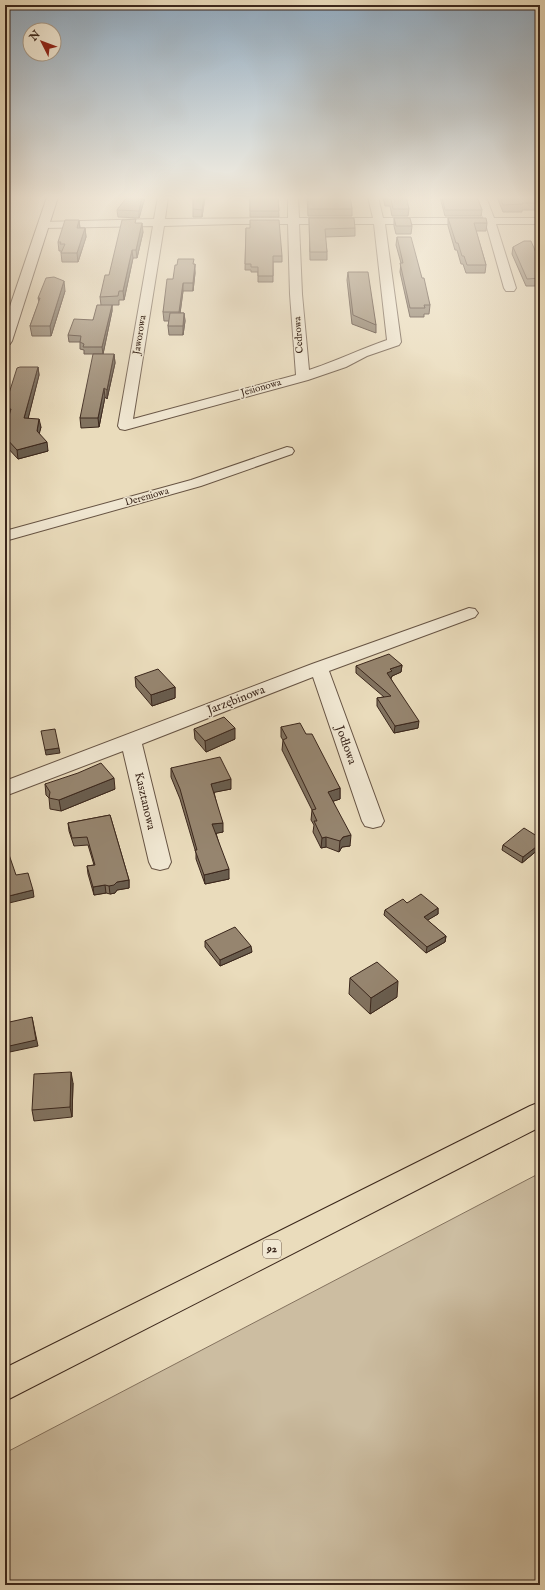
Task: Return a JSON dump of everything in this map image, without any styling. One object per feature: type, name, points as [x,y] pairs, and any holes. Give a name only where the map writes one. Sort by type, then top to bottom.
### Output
[{"type":"main road","name":"92","points":[[5,1385],[540,1114]]},
{"type":"street","points":[[5,341],[28,271]]},
{"type":"street","name":"Jaworowa","points":[[125,426],[150,271]]},
{"type":"street","name":"Cedrowa","points":[[295,271],[302,377]]},
{"type":"street","name":"Jesionowa","points":[[125,426],[302,377],[341,364],[362,353],[394,342],[385,271]]},
{"type":"street","points":[[505,271],[510,288]]},
{"type":"street","name":"Dereniowa","points":[[5,536],[196,483],[287,451]]},
{"type":"street","name":"Jarzębinowa","points":[[5,789],[319,668],[469,613]]},
{"type":"street","name":"Jodłowa","points":[[319,668],[373,821]]},
{"type":"street","name":"Kasztanowa","points":[[131,740],[160,862]]},
{"type":"shaded area","points":[[540,1173],[540,1585],[5,1585],[5,1453]]},
{"type":"building","points":[[110,271],[127,271],[123,291],[119,291],[118,296],[100,297],[105,275],[109,275]]},
{"type":"building","points":[[174,271],[194,271],[193,283],[183,283],[179,312],[163,312],[167,279],[173,279]]},
{"type":"building","points":[[258,271],[273,271],[273,276],[258,276]]},
{"type":"building","points":[[402,271],[420,271],[422,278],[424,278],[430,305],[424,305],[425,308],[410,308]]},
{"type":"building","points":[[524,271],[540,271],[540,278],[527,279]]},
{"type":"building","points":[[348,272],[368,272],[376,325],[353,315]]},
{"type":"building","points":[[54,277],[64,281],[50,326],[30,326],[40,298],[38,298],[46,278]]},
{"type":"building","points":[[97,305],[112,305],[102,347],[83,347],[84,344],[80,342],[81,336],[68,335],[74,319],[93,320]]},
{"type":"building","points":[[170,313],[184,313],[183,326],[168,326]]},
{"type":"building","points":[[93,354],[114,354],[107,390],[104,388],[98,418],[80,418]]},
{"type":"building","points":[[38,367],[24,418],[39,419],[37,431],[47,442],[17,450],[5,437],[5,429],[11,409],[5,409],[5,406],[17,368]]},
{"type":"building","points":[[389,654],[402,665],[390,669],[392,671],[387,673],[419,721],[395,726],[377,698],[391,696],[356,666]]},
{"type":"building","points":[[158,669],[175,687],[151,695],[135,677]]},
{"type":"building","points":[[224,717],[235,728],[205,741],[194,729]]},
{"type":"building","points":[[300,723],[306,734],[312,734],[340,788],[328,792],[351,835],[343,837],[340,841],[326,837],[322,838],[314,821],[317,821],[312,810],[316,809],[283,740],[287,738],[281,727]]},
{"type":"building","points":[[55,729],[59,748],[45,750],[41,731]]},
{"type":"building","points":[[220,757],[231,779],[211,784],[223,823],[212,824],[229,869],[204,875],[195,850],[197,850],[180,789],[171,768]]},
{"type":"building","points":[[101,763],[114,778],[59,800],[49,798],[50,792],[45,784],[78,773]]},
{"type":"building","points":[[110,815],[129,880],[117,882],[114,885],[109,886],[105,885],[93,887],[87,866],[95,865],[87,837],[72,838],[68,823]]},
{"type":"building","points":[[524,828],[540,838],[540,844],[523,857],[503,845]]},
{"type":"building","points":[[5,843],[16,875],[28,873],[33,890],[5,897]]},
{"type":"building","points":[[421,894],[438,908],[424,917],[446,936],[427,947],[385,910],[403,899],[407,903]]},
{"type":"building","points":[[235,927],[251,946],[220,960],[205,941]]},
{"type":"building","points":[[377,962],[398,981],[371,998],[350,978]]},
{"type":"building","points":[[32,1017],[36,1040],[5,1047],[5,1023]]},
{"type":"building","points":[[71,1072],[70,1107],[32,1110],[34,1074]]}]
